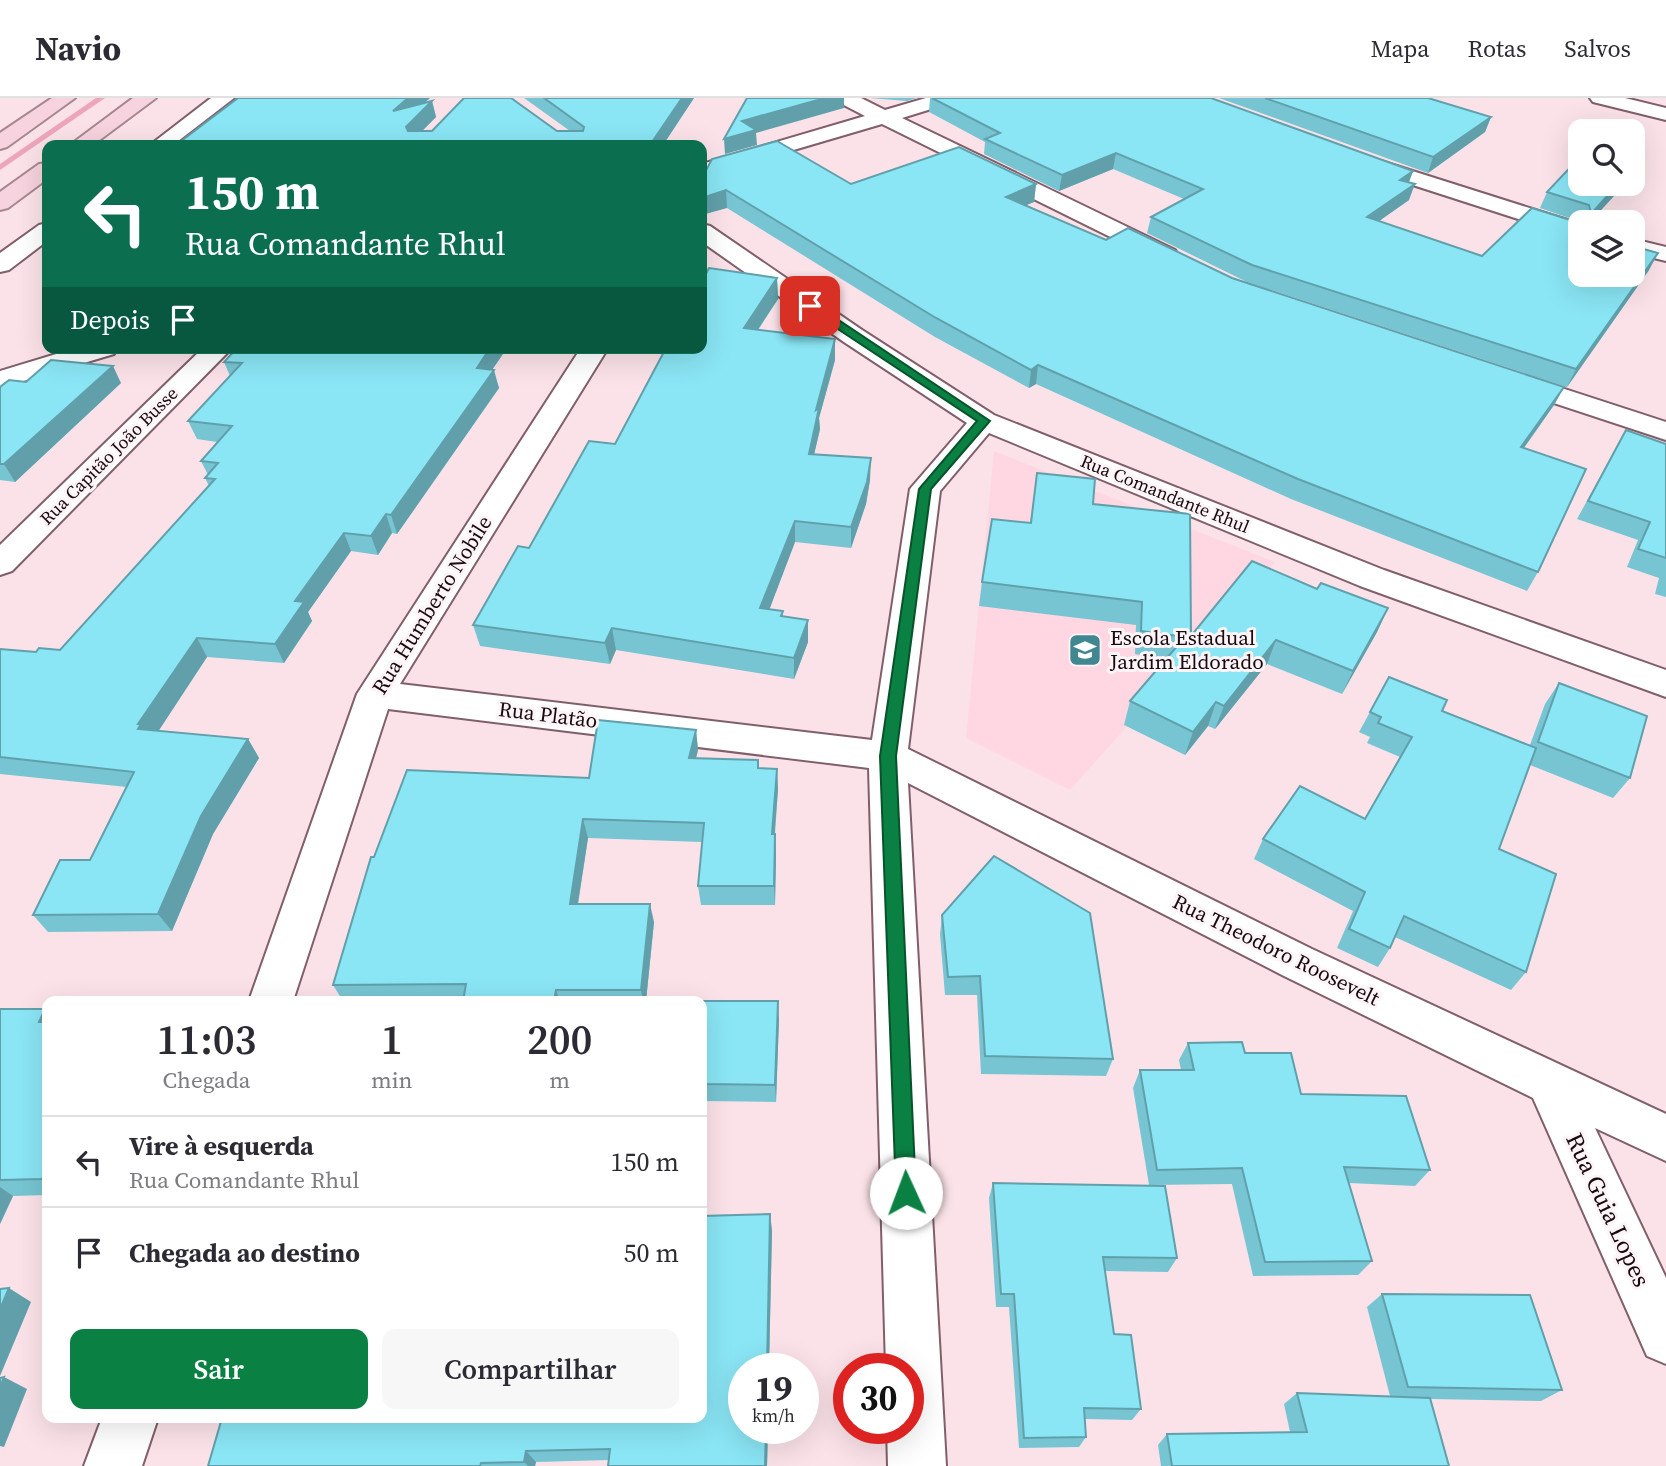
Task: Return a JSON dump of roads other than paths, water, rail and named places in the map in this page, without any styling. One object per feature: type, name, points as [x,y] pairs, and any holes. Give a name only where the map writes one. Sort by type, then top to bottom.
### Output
[{"type":"highway","points":[[0,143],[65,98]]},
{"type":"highway","points":[[87,140],[146,98]]},
{"type":"highway","points":[[0,203],[42,173]]},
{"type":"street","points":[[167,140],[224,98]]},
{"type":"street","points":[[845,98],[1188,265]]},
{"type":"street","points":[[707,169],[879,116],[947,98]]},
{"type":"street","points":[[1600,98],[1666,114]]},
{"type":"street","points":[[1341,153],[1568,228]]},
{"type":"street","points":[[0,265],[42,234]]},
{"type":"street","name":"Rua Comandante Rhul","points":[[707,234],[984,421],[1371,578],[1666,684]]},
{"type":"street","points":[[1645,249],[1666,254]]},
{"type":"street","points":[[0,380],[85,354]]},
{"type":"street","name":"Rua Capitão João Busse","points":[[0,564],[213,354]]},
{"type":"street","name":"Rua Humberto Nobile","points":[[273,996],[375,694],[591,354]]},
{"type":"street","points":[[1484,371],[1666,431]]},
{"type":"street","points":[[917,1466],[888,756],[925,489],[984,421]]},
{"type":"street","name":"Rua Platão","points":[[375,694],[888,756]]},
{"type":"street","name":"Rua Theodoro Roosevelt","points":[[888,756],[1285,956],[1666,1138]]},
{"type":"street","name":"Rua Guia Lopes","points":[[1549,1082],[1666,1337]]},
{"type":"street","points":[[113,1466],[128,1423]]},
{"type":"waterway","points":[[0,168],[101,98]]},
{"type":"place","name":"Escola Estadual Jardim Eldorado","points":[[1085,650]]}]
